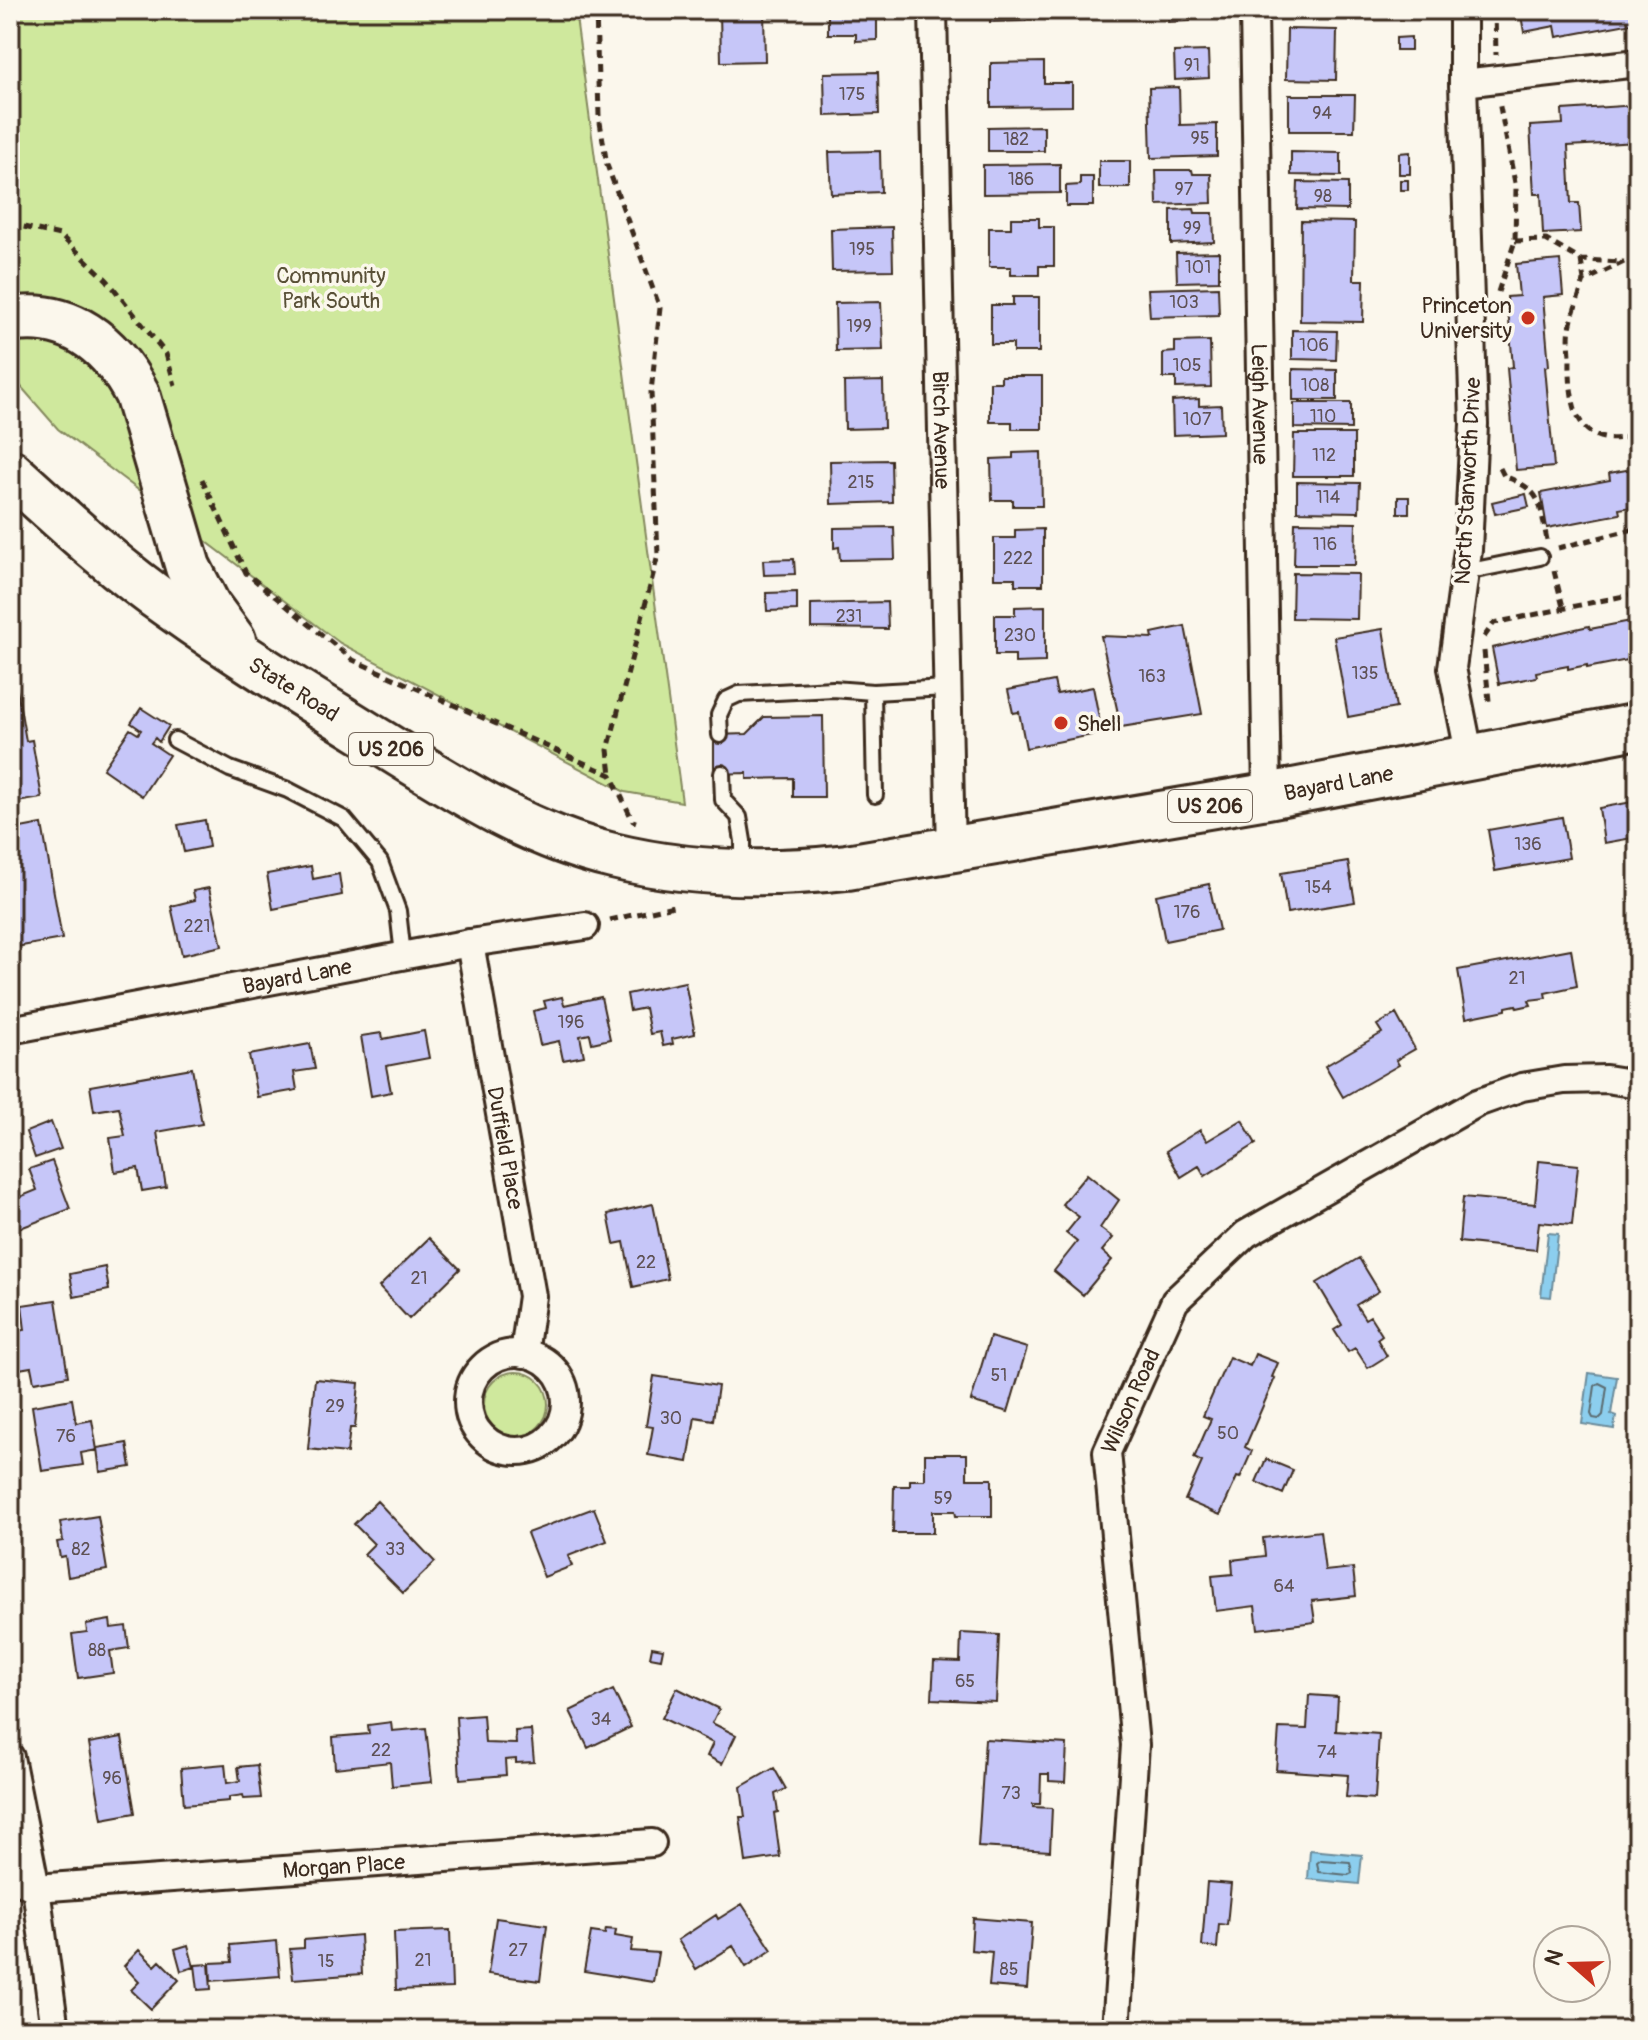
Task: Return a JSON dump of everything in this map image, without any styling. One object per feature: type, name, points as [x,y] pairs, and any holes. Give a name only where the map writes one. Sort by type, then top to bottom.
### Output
[{"type":"highway","points":[[10,320],[53,320],[84,332],[107,348],[124,369],[137,394],[188,567],[208,606],[234,640],[273,676]]},
{"type":"highway","name":"State Road","points":[[10,472],[84,539],[170,607],[273,676],[481,804],[544,834],[610,856],[668,868],[788,874],[847,867]]},
{"type":"highway","name":"Bayard Lane","points":[[847,867],[951,852],[1267,796],[1638,726]]},
{"type":"street","name":"Birch Avenue","points":[[933,10],[951,852]]},
{"type":"street","name":"Leigh Avenue","points":[[1254,10],[1267,796]]},
{"type":"street","name":"North Stanworth Drive","points":[[1463,10],[1474,424],[1465,572],[1452,668],[1470,758]]},
{"type":"street","points":[[1463,83],[1638,63]]},
{"type":"street","name":"Bayard Lane","points":[[10,1030],[403,955],[585,926]]},
{"type":"street","name":"Duffield Place","points":[[470,943],[532,1296],[524,1354]]},
{"type":"street","name":"Wilson Road","points":[[1116,2030],[1135,1745],[1107,1452],[1175,1301],[1246,1234],[1477,1103],[1522,1087],[1564,1080],[1606,1079],[1638,1084]]},
{"type":"street","points":[[10,1757],[36,1888],[55,2030]]},
{"type":"street","name":"Morgan Place","points":[[10,1882],[19,1881],[36,1888],[652,1843]]},
{"type":"lane","points":[[1465,572],[1544,554]]},
{"type":"lane","points":[[720,735],[719,715],[726,700],[739,694],[946,688]]},
{"type":"lane","points":[[873,692],[875,795]]},
{"type":"lane","points":[[175,740],[230,769],[288,790],[344,819],[380,862],[398,911],[403,955]]},
{"type":"lane","points":[[722,773],[723,800],[739,817],[743,874]]},
{"type":"path","points":[[596,10],[599,116],[607,165],[660,308],[651,392],[658,555],[608,750],[611,775],[633,821],[647,825]]},
{"type":"path","points":[[1495,10],[1496,62]]},
{"type":"path","points":[[1497,295],[1515,241],[1516,188],[1498,96]]},
{"type":"path","points":[[10,224],[60,235],[107,280],[166,354],[178,396]]},
{"type":"path","points":[[1515,241],[1546,240],[1581,260],[1638,263]]},
{"type":"path","points":[[1581,260],[1584,281],[1569,331],[1570,384],[1576,410],[1587,432],[1604,440],[1638,434]]},
{"type":"path","points":[[1584,281],[1624,262]]},
{"type":"path","points":[[1496,460],[1504,476],[1527,485],[1539,502],[1544,554],[1563,607]]},
{"type":"path","points":[[198,467],[246,573],[353,660],[611,775]]},
{"type":"path","points":[[1544,554],[1638,528]]},
{"type":"path","points":[[1490,714],[1483,644],[1484,635],[1494,623],[1638,593]]},
{"type":"green space","name":"Community Park South","points":[[10,10],[575,10],[682,802],[625,792],[340,643],[58,429],[10,374]]},
{"type":"green space","points":[[516,1372],[539,1381],[548,1404],[539,1427],[516,1436],[493,1427],[484,1404],[493,1381]]},
{"type":"water","points":[[1548,1233],[1558,1234],[1551,1297],[1541,1296]]},
{"type":"water","points":[[1589,1373],[1617,1377],[1611,1414],[1616,1416],[1614,1429],[1582,1424]]},
{"type":"water","points":[[1310,1850],[1362,1855],[1359,1884],[1308,1879]]},
{"type":"building","points":[[720,10],[764,10],[765,61],[721,62]]},
{"type":"building","points":[[828,10],[877,10],[877,40],[856,41],[856,34],[828,34]]},
{"type":"building","points":[[990,10],[1026,10],[1026,21],[990,22]]},
{"type":"building","points":[[1060,10],[1087,10],[1087,18],[1060,18]]},
{"type":"building","points":[[1168,10],[1190,10],[1190,21],[1168,22]]},
{"type":"building","points":[[1520,10],[1638,10],[1638,22],[1557,37],[1555,26],[1524,32]]},
{"type":"building","points":[[1287,29],[1337,30],[1336,80],[1286,79]]},
{"type":"building","points":[[1411,37],[1411,50],[1396,50],[1396,38]]},
{"type":"building","points":[[1208,51],[1209,78],[1175,80],[1174,52]]},
{"type":"building","points":[[1044,62],[1044,83],[1072,83],[1072,106],[991,107],[991,63]]},
{"type":"building","points":[[878,72],[879,114],[825,116],[824,73]]},
{"type":"building","points":[[1179,87],[1180,125],[1217,124],[1217,156],[1151,158],[1149,88]]},
{"type":"building","points":[[1289,95],[1355,95],[1354,131],[1289,131]]},
{"type":"building","points":[[1638,105],[1638,142],[1568,146],[1571,203],[1579,203],[1581,232],[1543,234],[1541,194],[1534,194],[1530,126],[1563,124],[1562,110]]},
{"type":"building","points":[[1044,126],[1044,151],[988,151],[988,127]]},
{"type":"building","points":[[880,151],[881,192],[831,194],[829,152]]},
{"type":"building","points":[[1291,152],[1341,153],[1341,176],[1291,175]]},
{"type":"building","points":[[1410,152],[1410,174],[1399,174],[1399,153]]},
{"type":"building","points":[[1099,161],[1130,161],[1130,188],[1099,188]]},
{"type":"building","points":[[1060,164],[1060,193],[983,194],[983,165]]},
{"type":"building","points":[[1156,170],[1192,170],[1193,174],[1211,174],[1212,203],[1157,205]]},
{"type":"building","points":[[1080,177],[1093,177],[1093,206],[1066,206],[1066,186],[1080,185]]},
{"type":"building","points":[[1400,180],[1408,180],[1408,190],[1400,190]]},
{"type":"building","points":[[1298,182],[1348,183],[1348,210],[1297,209]]},
{"type":"building","points":[[1194,209],[1195,213],[1213,213],[1214,242],[1171,244],[1171,210]]},
{"type":"building","points":[[1011,218],[1039,218],[1039,227],[1054,227],[1054,266],[1039,266],[1039,275],[1011,275],[1011,267],[989,267],[989,228],[1011,228]]},
{"type":"building","points":[[1301,221],[1355,222],[1354,280],[1364,280],[1363,322],[1300,321]]},
{"type":"building","points":[[892,227],[893,270],[832,271],[831,229]]},
{"type":"building","points":[[1219,252],[1219,281],[1177,282],[1176,253]]},
{"type":"building","points":[[1560,260],[1563,295],[1543,297],[1549,366],[1545,367],[1554,467],[1516,470],[1507,368],[1513,367],[1507,297],[1519,296],[1516,264]]},
{"type":"building","points":[[1218,287],[1219,315],[1150,317],[1148,289]]},
{"type":"building","points":[[1013,297],[1039,297],[1039,352],[1013,352],[1013,344],[991,344],[991,305],[1013,305]]},
{"type":"building","points":[[881,302],[883,350],[836,351],[835,303]]},
{"type":"building","points":[[1292,330],[1337,331],[1336,360],[1292,359]]},
{"type":"building","points":[[1210,341],[1211,387],[1176,388],[1176,378],[1163,378],[1163,353],[1175,352],[1175,342]]},
{"type":"building","points":[[1293,369],[1337,370],[1337,400],[1293,400]]},
{"type":"building","points":[[1001,376],[1042,376],[1042,429],[1012,429],[1012,422],[990,422],[990,382],[1001,382]]},
{"type":"building","points":[[883,381],[884,428],[845,429],[844,382]]},
{"type":"building","points":[[1199,399],[1199,406],[1221,405],[1222,433],[1173,435],[1172,401]]},
{"type":"building","points":[[1294,403],[1351,403],[1351,429],[1294,428]]},
{"type":"building","points":[[1294,434],[1354,434],[1354,476],[1293,476]]},
{"type":"building","points":[[1041,452],[1042,506],[1013,506],[1013,500],[992,500],[991,459],[1013,458],[1013,453]]},
{"type":"building","points":[[891,460],[892,502],[831,504],[830,461]]},
{"type":"building","points":[[1638,468],[1638,506],[1619,509],[1620,514],[1547,528],[1541,493],[1610,480],[1609,473]]},
{"type":"building","points":[[1297,482],[1360,483],[1359,512],[1297,511]]},
{"type":"building","points":[[1526,494],[1529,507],[1495,514],[1492,502]]},
{"type":"building","points":[[1398,497],[1409,497],[1409,513],[1398,513]]},
{"type":"building","points":[[1295,522],[1356,523],[1355,565],[1294,565]]},
{"type":"building","points":[[894,527],[895,559],[840,560],[839,547],[834,548],[834,528]]},
{"type":"building","points":[[1043,529],[1043,585],[1015,585],[1015,578],[994,578],[994,538],[1015,538],[1015,530]]},
{"type":"building","points":[[794,559],[795,574],[764,575],[763,560]]},
{"type":"building","points":[[1293,573],[1358,574],[1357,619],[1292,618]]},
{"type":"building","points":[[797,592],[797,610],[767,611],[766,593]]},
{"type":"building","points":[[887,602],[888,629],[811,628],[811,604]]},
{"type":"building","points":[[1045,606],[1045,662],[1015,663],[1015,655],[995,655],[995,615],[1015,615],[1015,607]]},
{"type":"building","points":[[1636,617],[1638,658],[1587,668],[1587,665],[1568,669],[1568,666],[1536,672],[1537,677],[1499,684],[1492,648],[1589,626],[1590,629],[1636,620]]},
{"type":"building","points":[[1185,626],[1202,714],[1121,727],[1101,636],[1153,638],[1152,633]]},
{"type":"building","points":[[1383,629],[1396,708],[1348,717],[1334,637]]},
{"type":"building","points":[[10,673],[12,684],[16,684],[26,741],[32,740],[42,798],[10,803]]},
{"type":"building","name":"Shell","points":[[1054,681],[1057,694],[1093,687],[1102,733],[1026,748],[1019,712],[1013,713],[1008,690]]},
{"type":"building","points":[[141,708],[169,726],[159,742],[155,738],[151,743],[169,755],[142,796],[103,769],[130,729],[138,734],[141,730],[131,723]]},
{"type":"building","points":[[823,716],[824,797],[793,797],[793,778],[747,779],[747,773],[714,774],[714,735],[747,734],[764,717]]},
{"type":"building","points":[[1638,801],[1638,837],[1604,843],[1599,808]]},
{"type":"building","points":[[1562,817],[1569,858],[1495,871],[1488,830]]},
{"type":"building","points":[[205,820],[209,847],[184,852],[178,825]]},
{"type":"building","points":[[42,824],[62,939],[10,948],[10,830]]},
{"type":"building","points":[[1348,862],[1355,902],[1287,913],[1281,873]]},
{"type":"building","points":[[311,866],[313,879],[339,874],[342,895],[273,909],[267,874]]},
{"type":"building","points":[[1209,884],[1219,930],[1165,941],[1156,895]]},
{"type":"building","points":[[209,888],[222,946],[182,955],[171,906],[195,900],[193,891]]},
{"type":"building","points":[[1571,949],[1577,986],[1545,993],[1546,998],[1529,1000],[1531,1005],[1506,1007],[1506,1010],[1466,1018],[1458,970]]},
{"type":"building","points":[[685,982],[695,1034],[672,1039],[673,1044],[663,1046],[660,1032],[650,1034],[645,1008],[630,1011],[627,994]]},
{"type":"building","points":[[562,997],[564,1005],[601,997],[610,1039],[592,1043],[590,1034],[580,1036],[584,1056],[563,1060],[559,1041],[540,1045],[533,1011],[546,1008],[544,1001]]},
{"type":"building","points":[[1396,1014],[1415,1049],[1396,1060],[1399,1065],[1343,1097],[1325,1066],[1382,1033],[1377,1025]]},
{"type":"building","points":[[424,1031],[429,1058],[386,1066],[391,1092],[371,1096],[361,1036],[382,1033],[383,1039]]},
{"type":"building","points":[[310,1044],[315,1069],[294,1072],[297,1090],[257,1097],[249,1055]]},
{"type":"building","points":[[192,1068],[202,1124],[157,1132],[166,1187],[142,1191],[138,1168],[115,1172],[110,1138],[125,1136],[119,1107],[94,1111],[90,1086]]},
{"type":"building","points":[[1242,1120],[1256,1144],[1205,1176],[1199,1166],[1181,1177],[1166,1151],[1200,1130],[1207,1141]]},
{"type":"building","points":[[51,1122],[61,1149],[35,1158],[26,1132]]},
{"type":"building","points":[[52,1161],[70,1209],[10,1232],[10,1170],[20,1197],[37,1190],[29,1169]]},
{"type":"building","points":[[1539,1161],[1578,1165],[1572,1225],[1539,1222],[1536,1250],[1459,1242],[1463,1197],[1535,1204]]},
{"type":"building","points":[[1087,1174],[1119,1200],[1100,1228],[1113,1238],[1102,1251],[1112,1260],[1083,1295],[1054,1271],[1077,1242],[1066,1233],[1079,1217],[1062,1204]]},
{"type":"building","points":[[653,1204],[668,1279],[633,1287],[624,1242],[614,1244],[608,1214]]},
{"type":"building","points":[[429,1238],[460,1269],[409,1319],[379,1287]]},
{"type":"building","points":[[1359,1258],[1379,1291],[1356,1305],[1365,1319],[1370,1316],[1382,1335],[1377,1339],[1387,1356],[1368,1368],[1355,1348],[1348,1352],[1334,1330],[1342,1325],[1317,1283]]},
{"type":"building","points":[[105,1267],[109,1290],[74,1297],[70,1274]]},
{"type":"building","points":[[56,1300],[68,1376],[34,1382],[31,1367],[19,1369],[12,1332],[25,1330],[22,1305]]},
{"type":"building","points":[[990,1337],[1027,1348],[1008,1412],[971,1401]]},
{"type":"building","points":[[1255,1354],[1278,1363],[1272,1377],[1275,1378],[1245,1447],[1252,1451],[1220,1515],[1185,1500],[1202,1462],[1194,1458],[1211,1419],[1203,1416],[1229,1357],[1250,1366]]},
{"type":"building","points":[[654,1376],[718,1386],[713,1420],[695,1417],[688,1462],[648,1455],[653,1427],[646,1426]]},
{"type":"building","points":[[315,1379],[359,1383],[355,1428],[350,1428],[347,1453],[308,1449]]},
{"type":"building","points":[[72,1399],[76,1423],[92,1420],[97,1450],[81,1453],[83,1465],[42,1471],[32,1406]]},
{"type":"building","points":[[127,1443],[131,1467],[100,1472],[97,1448]]},
{"type":"building","points":[[925,1454],[967,1454],[967,1479],[992,1479],[992,1516],[956,1516],[955,1511],[933,1511],[933,1533],[893,1533],[894,1486],[910,1486],[910,1480],[925,1480]]},
{"type":"building","points":[[1266,1459],[1293,1470],[1283,1494],[1256,1482]]},
{"type":"building","points":[[377,1501],[435,1562],[403,1593],[364,1554],[374,1544],[354,1524]]},
{"type":"building","points":[[594,1508],[607,1541],[568,1556],[572,1566],[544,1577],[527,1533]]},
{"type":"building","points":[[98,1516],[107,1570],[68,1577],[65,1556],[60,1557],[57,1542],[63,1541],[60,1522]]},
{"type":"building","points":[[1320,1531],[1325,1571],[1353,1568],[1356,1596],[1312,1601],[1315,1622],[1258,1629],[1255,1606],[1216,1611],[1212,1576],[1233,1574],[1232,1560],[1265,1556],[1263,1538]]},
{"type":"building","points":[[110,1620],[111,1628],[126,1626],[129,1648],[110,1651],[113,1673],[78,1678],[72,1634],[87,1632],[86,1624]]},
{"type":"building","points":[[961,1633],[999,1635],[996,1702],[932,1699],[934,1661],[960,1662]]},
{"type":"building","points":[[652,1647],[663,1649],[661,1659],[650,1657]]},
{"type":"building","points":[[677,1688],[719,1709],[712,1723],[736,1735],[722,1764],[707,1756],[713,1743],[662,1718]]},
{"type":"building","points":[[613,1690],[631,1727],[588,1748],[570,1711]]},
{"type":"building","points":[[1309,1695],[1338,1697],[1336,1731],[1379,1734],[1375,1799],[1346,1797],[1348,1775],[1276,1770],[1279,1728],[1307,1729]]},
{"type":"building","points":[[483,1715],[485,1743],[516,1744],[515,1731],[531,1730],[534,1762],[505,1760],[506,1775],[460,1779],[456,1717]]},
{"type":"building","points":[[391,1722],[392,1731],[426,1728],[432,1782],[392,1786],[390,1762],[335,1768],[333,1737],[369,1734],[368,1725]]},
{"type":"building","points":[[122,1737],[135,1813],[102,1819],[89,1743]]},
{"type":"building","points":[[985,1739],[1067,1744],[1065,1782],[1049,1781],[1049,1774],[1041,1774],[1040,1804],[1033,1804],[1033,1807],[1052,1808],[1050,1851],[978,1847]]},
{"type":"building","points":[[225,1764],[227,1783],[240,1781],[238,1767],[257,1765],[261,1798],[244,1799],[243,1795],[229,1797],[229,1801],[184,1805],[181,1768]]},
{"type":"building","points":[[774,1768],[786,1789],[775,1794],[778,1812],[774,1813],[780,1857],[746,1862],[740,1817],[745,1817],[741,1787]]},
{"type":"building","points":[[1207,1882],[1231,1884],[1227,1925],[1219,1924],[1217,1948],[1202,1946]]},
{"type":"building","points":[[742,1904],[772,1950],[746,1967],[733,1946],[696,1969],[678,1940],[716,1915],[718,1919]]},
{"type":"building","points":[[496,1918],[547,1925],[540,1981],[488,1974]]},
{"type":"building","points":[[973,1918],[1032,1923],[1027,1989],[989,1986],[992,1952],[971,1950]]},
{"type":"building","points":[[606,1929],[616,1930],[615,1936],[633,1939],[631,1951],[658,1953],[653,1982],[584,1971],[591,1932],[605,1934]]},
{"type":"building","points":[[450,1930],[452,1988],[396,1990],[394,1932]]},
{"type":"building","points":[[360,1935],[362,1974],[293,1979],[290,1949],[304,1948],[304,1940]]},
{"type":"building","points":[[277,1941],[280,1976],[211,1981],[210,1963],[232,1962],[230,1945]]},
{"type":"building","points":[[188,1945],[194,1967],[181,1971],[175,1949]]},
{"type":"building","points":[[139,1950],[155,1966],[160,1961],[179,1980],[151,2009],[131,1990],[139,1982],[124,1966]]},
{"type":"building","points":[[209,1964],[211,1989],[198,1990],[195,1965]]},
{"type":"place","name":"Princeton University","points":[[1528,318]]},
{"type":"place","name":"Shell","points":[[1061,723]]}]
